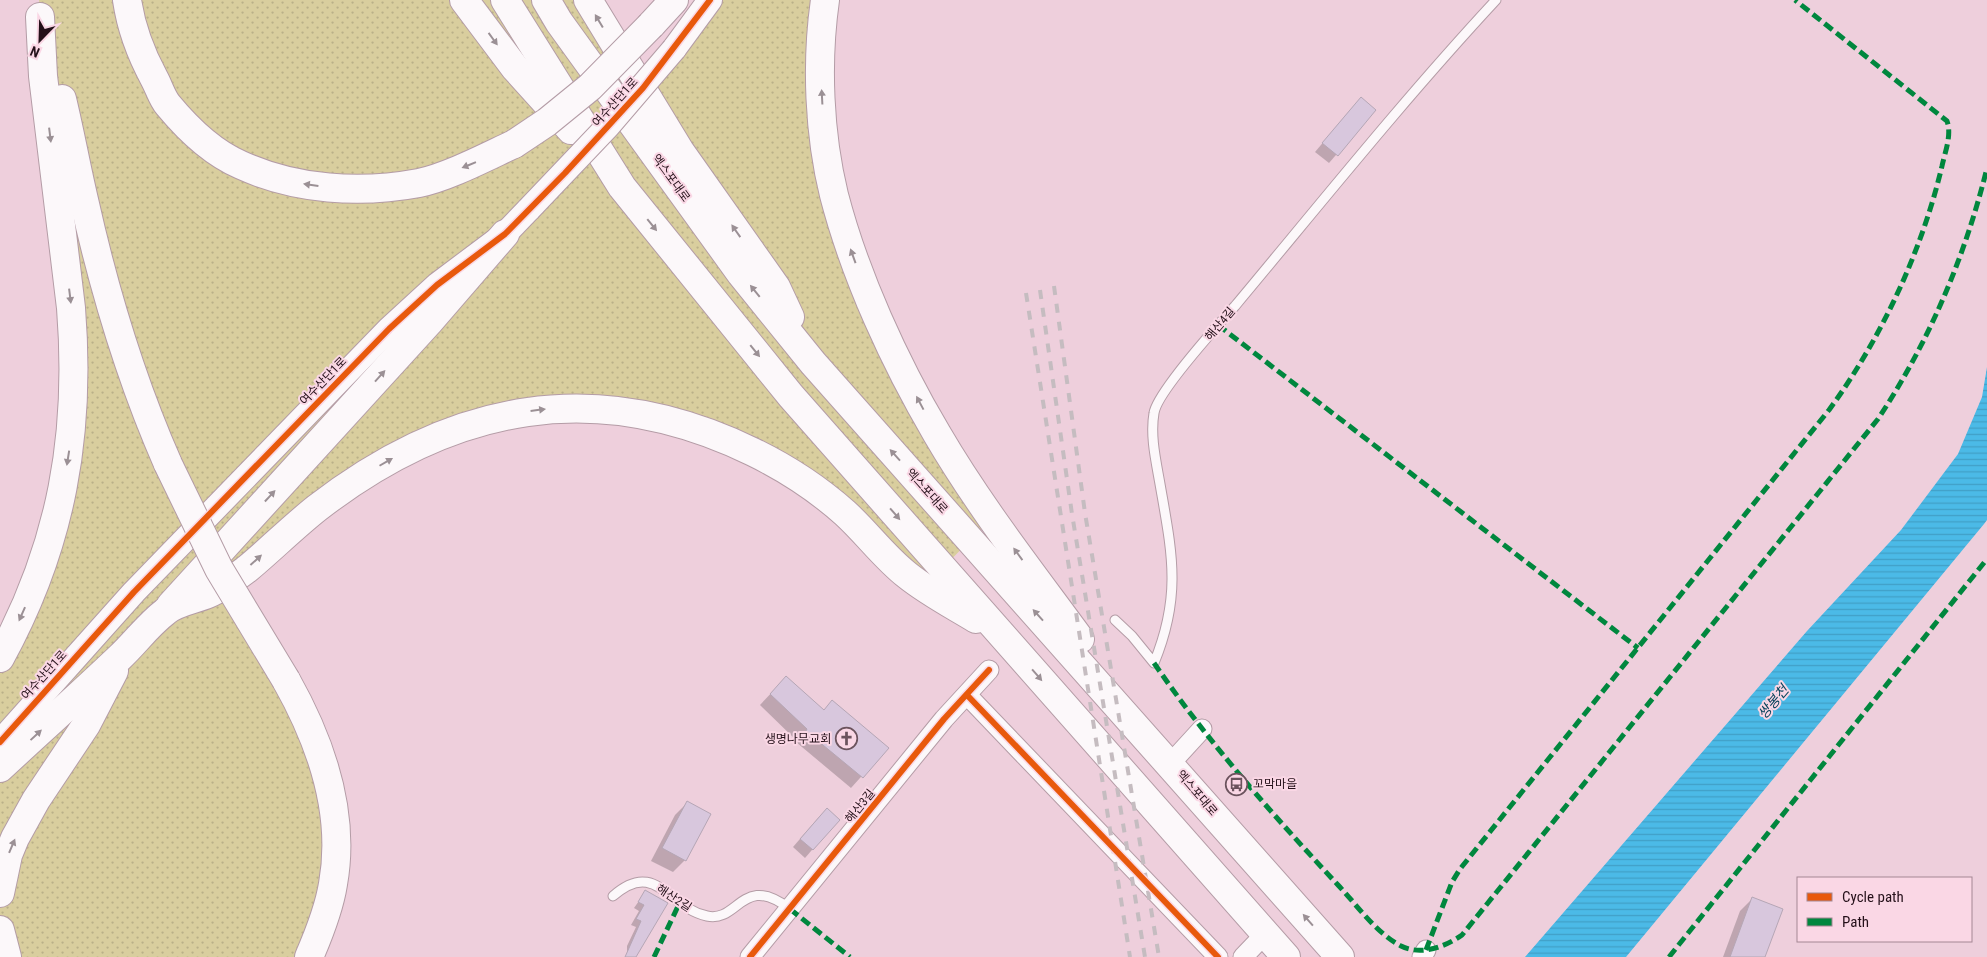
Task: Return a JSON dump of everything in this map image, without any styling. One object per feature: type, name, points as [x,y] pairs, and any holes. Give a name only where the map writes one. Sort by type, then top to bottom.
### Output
[{"type":"highway","points":[[115,0],[125,34],[142,75],[150,88],[187,126],[212,148],[240,165],[291,182],[337,188],[377,189],[421,183],[471,164],[514,144],[547,122],[590,87],[674,0]]},
{"type":"highway","points":[[127,0],[143,58],[166,104]]},
{"type":"highway","points":[[464,0],[515,68],[622,187],[791,396],[1286,957]]},
{"type":"highway","points":[[505,0],[622,187]]},
{"type":"highway","name":"엑스포대로","points":[[546,0],[559,22],[741,274],[813,363],[1340,957]]},
{"type":"highway","points":[[588,0],[680,151],[776,287],[813,363]]},
{"type":"highway","points":[[825,0],[821,35],[821,85],[829,169],[834,195],[853,256],[886,334],[901,367],[938,435],[983,506],[1170,764]]},
{"type":"highway","points":[[40,8],[84,201],[117,324],[142,402],[203,540],[286,680],[316,741],[326,772],[335,814],[337,849],[333,885],[324,919],[313,947],[297,957]]},
{"type":"highway","points":[[0,658],[31,594],[46,553],[65,480],[73,416],[74,346],[71,308],[43,76],[40,8]]},
{"type":"highway","points":[[0,768],[121,656],[166,610],[429,322],[505,234]]},
{"type":"highway","points":[[166,610],[210,593],[230,582],[319,507],[384,463],[422,442],[455,429],[520,412],[581,408],[618,410],[652,416],[718,437],[753,452],[781,467],[847,515],[908,575],[1001,634]]},
{"type":"highway","points":[[0,893],[8,855],[18,832],[36,800],[86,725],[121,656]]},
{"type":"highway","points":[[0,930],[7,957]]},
{"type":"street","name":"여수산단1로","points":[[0,742],[134,592],[389,329],[457,269],[505,234],[529,209],[608,126],[674,49],[710,0]]},
{"type":"street","name":"해산3길","points":[[750,957],[944,719],[989,670]]},
{"type":"street","points":[[966,695],[1218,957]]},
{"type":"street","points":[[1170,764],[1202,729]]},
{"type":"street","points":[[1243,957],[1266,933]]},
{"type":"lane","name":"해산4길","points":[[1115,620],[1132,636],[1154,663],[1172,605],[1173,582],[1172,549],[1153,439],[1156,402],[1218,325],[1408,100],[1496,0]]},
{"type":"lane","name":"해산2길","points":[[613,896],[627,885],[636,882],[646,882],[661,888],[700,914],[708,917],[722,915],[753,895],[776,901],[790,909]]},
{"type":"shaded area","points":[[39,0],[588,0],[643,87],[709,0],[825,0],[844,228],[992,518],[924,587],[847,515],[653,416],[455,429],[230,582],[335,814],[309,957],[0,957],[0,658],[70,448]]},
{"type":"water","name":"쌍봉천","points":[[1987,367],[1987,520],[1984,524],[1626,957],[1525,957],[1807,631],[1901,530],[1958,454],[1982,397]]},
{"type":"building","points":[[1361,97],[1376,110],[1338,156],[1322,143]]},
{"type":"building","name":"생명나무교회","points":[[786,676],[824,710],[832,700],[889,748],[863,778],[806,731],[807,729],[770,694]]},
{"type":"building","points":[[687,801],[711,814],[686,861],[662,848]]},
{"type":"building","points":[[827,808],[840,820],[813,850],[800,839]]},
{"type":"building","points":[[645,890],[668,903],[636,957],[625,957],[641,921],[636,919],[644,905],[638,902]]},
{"type":"building","points":[[1752,897],[1783,909],[1765,957],[1730,957]]},
{"type":"railway","points":[[1054,286],[1085,513],[1159,957]]},
{"type":"railway","points":[[1040,290],[1072,514],[1145,957]]},
{"type":"railway","points":[[1026,293],[1130,957]]},
{"type":"marked path","points":[[1426,950],[1452,882],[1460,869],[1829,410],[1866,354],[1911,262],[1934,198],[1948,138],[1947,121],[1795,0]]},
{"type":"marked path","points":[[1154,663],[1219,750],[1289,832],[1383,934],[1401,946],[1417,950],[1433,949],[1462,935],[1878,419],[1913,360],[1943,298],[1968,234],[1987,168]]},
{"type":"marked path","points":[[1218,325],[1638,648]]},
{"type":"marked path","points":[[1669,957],[1987,559]]},
{"type":"marked path","points":[[654,957],[680,902]]},
{"type":"marked path","points":[[790,909],[850,957]]},
{"type":"cycle path","points":[[0,742],[134,592],[389,329],[437,285],[505,234],[565,173],[643,88],[710,0]]},
{"type":"cycle path","points":[[750,957],[944,719],[989,670]]},
{"type":"cycle path","points":[[967,695],[1218,957]]},
{"type":"place","name":"생명나무교회","points":[[847,739]]},
{"type":"place","name":"꼬막마을","points":[[1237,784]]}]
